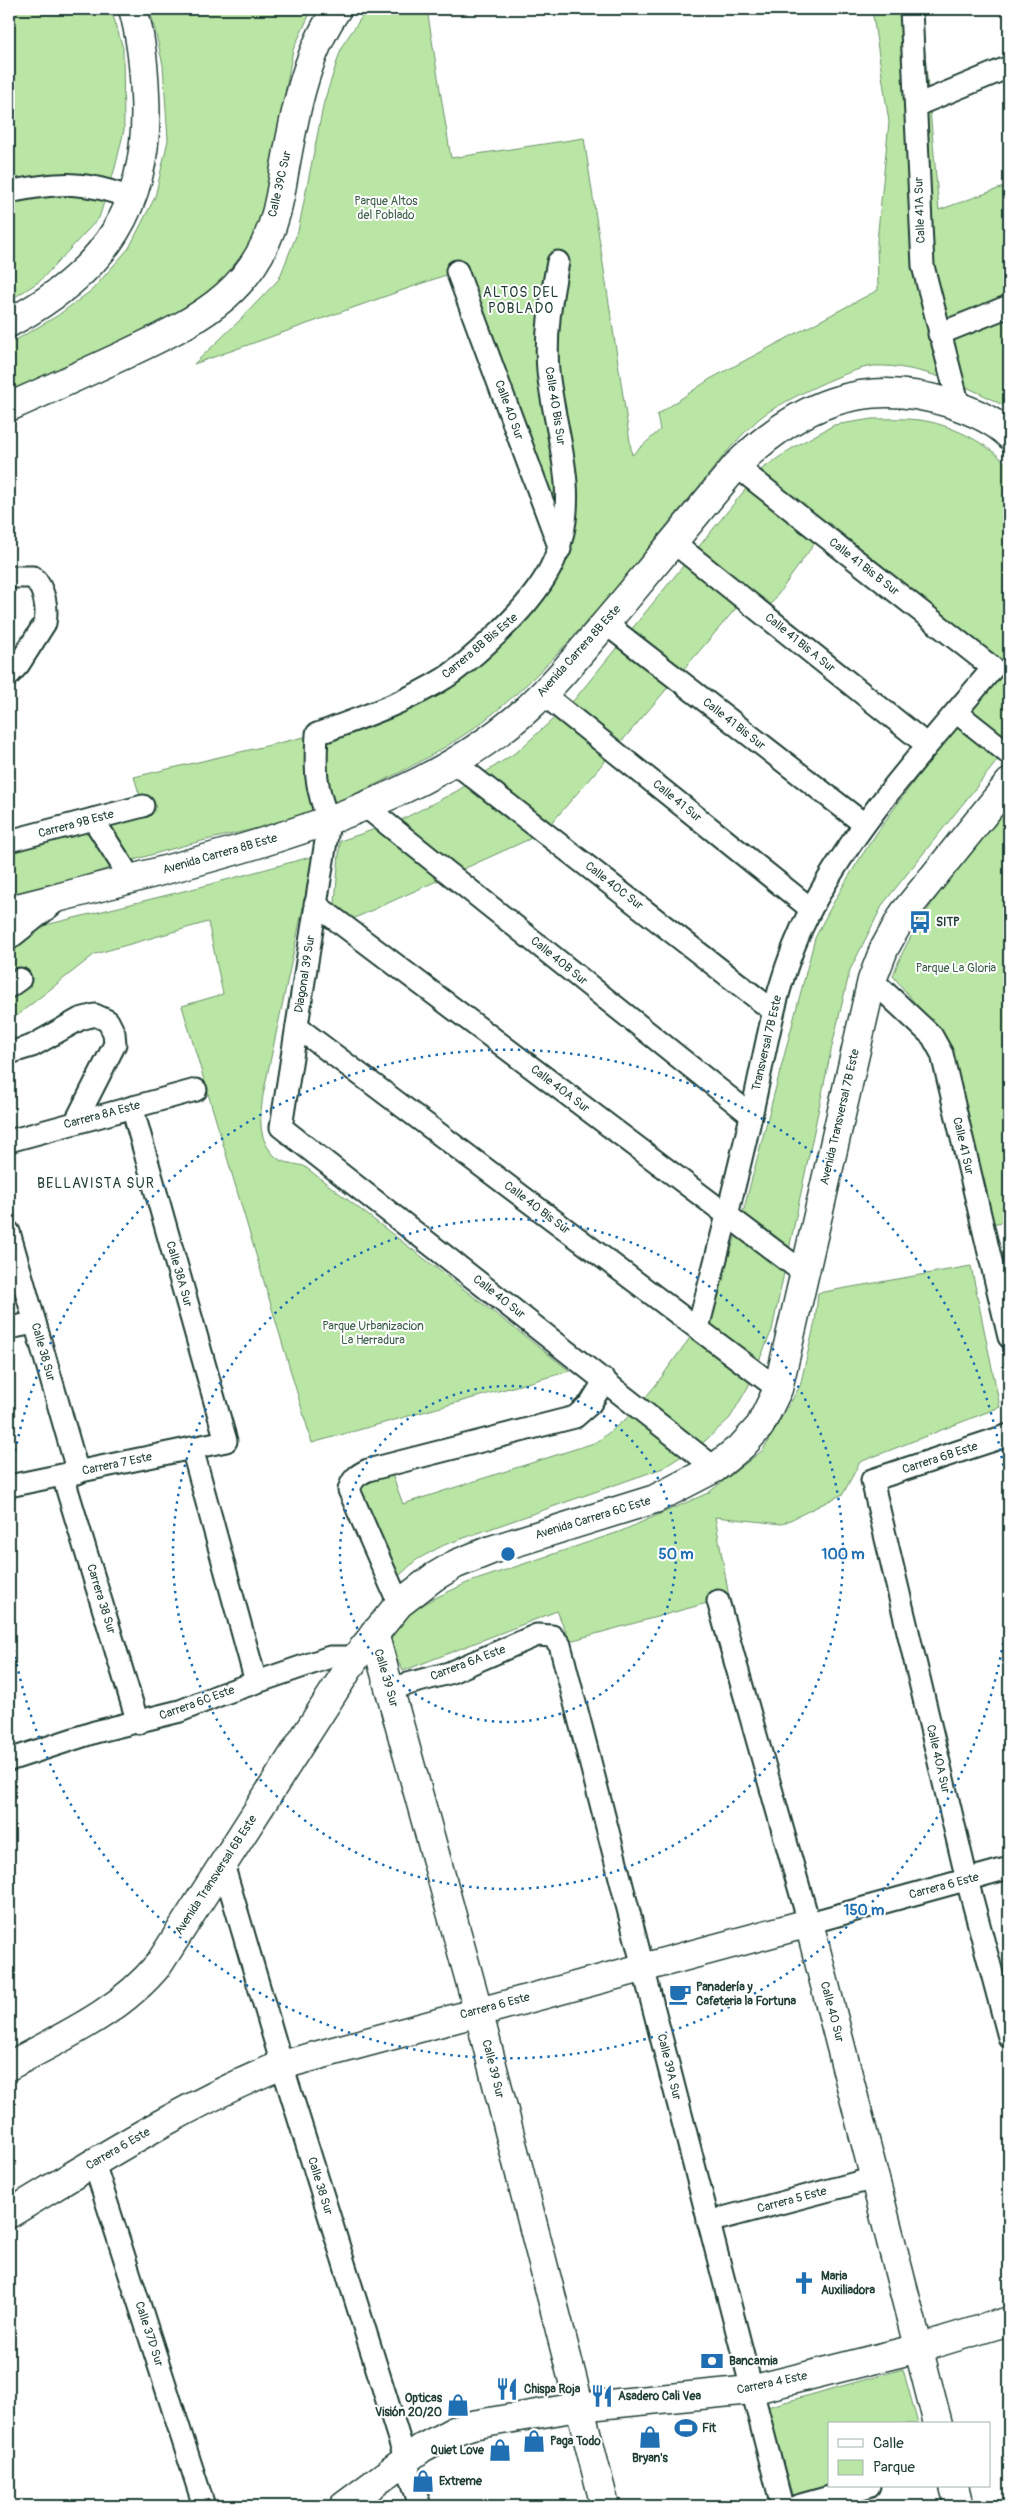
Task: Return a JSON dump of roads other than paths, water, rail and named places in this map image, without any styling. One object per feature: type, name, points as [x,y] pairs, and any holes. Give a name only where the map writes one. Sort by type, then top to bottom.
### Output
[{"type":"street","points":[[9,323],[36,308],[77,277],[112,238],[133,199],[141,168],[146,110],[143,58],[133,9]]},
{"type":"street","name":"Calle 39C Sur","points":[[9,407],[189,324],[224,299],[247,271],[267,236],[274,216],[310,61],[324,29],[337,9]]},
{"type":"street","name":"Calle 41A Sur","points":[[912,9],[923,266],[959,406]]},
{"type":"street","points":[[917,105],[1009,67]]},
{"type":"street","points":[[9,192],[43,185],[87,184],[133,199]]},
{"type":"street","name":"Calle 40 Bis Sur","points":[[558,262],[550,299],[547,333],[548,371],[566,484],[565,520],[560,549]]},
{"type":"street","name":"Calle 40 Sur","points":[[457,271],[560,549]]},
{"type":"street","points":[[939,334],[1009,306]]},
{"type":"street","name":"Avenida Carrera 8B Este","points":[[9,910],[205,860],[329,822],[366,807],[456,763],[543,694],[736,466],[757,445],[785,424],[812,410],[846,398],[910,394],[959,406],[981,416],[1009,436]]},
{"type":"street","name":"Calle 41 Bis B Sur","points":[[736,466],[992,668]]},
{"type":"street","name":"Calle 41 Bis A Sur","points":[[673,542],[927,745]]},
{"type":"street","name":"Carrera 8B Bis Este","points":[[329,822],[318,794],[315,775],[317,734],[371,714],[445,678],[486,645],[522,611],[548,574],[560,549]]},
{"type":"street","points":[[9,576],[33,577],[40,584],[45,602],[45,623],[19,664],[9,675]]},
{"type":"street","name":"Calle 41 Bis Sur","points":[[605,623],[864,824]]},
{"type":"street","name":"Transversal 7B Este","points":[[698,1328],[752,1115],[772,1010],[789,957],[811,909],[864,824],[992,668]]},
{"type":"street","name":"Calle 41 Sur","points":[[543,694],[811,909]]},
{"type":"street","points":[[956,712],[1009,754]]},
{"type":"street","name":"Calle 40C Sur","points":[[456,763],[772,1010]]},
{"type":"street","name":"Avenida Transversal 7B Este","points":[[715,1468],[743,1445],[760,1426],[778,1389],[872,980],[884,949],[904,913],[1009,783]]},
{"type":"street","name":"Carrera 9B Este","points":[[9,841],[143,806]]},
{"type":"street","name":"Calle 40B Sur","points":[[366,807],[752,1115]]},
{"type":"street","points":[[93,819],[131,879]]},
{"type":"street","name":"Diagonal 39 Sur","points":[[282,1127],[329,822]]},
{"type":"street","points":[[9,939],[62,896]]},
{"type":"street","name":"Calle 40A Sur","points":[[315,904],[804,1273]]},
{"type":"street","name":"Calle 41 Sur","points":[[872,980],[932,1036],[942,1054],[1009,1337]]},
{"type":"street","points":[[9,1053],[32,1046],[80,1019],[95,1015],[108,1021],[114,1033],[115,1044],[74,1123]]},
{"type":"street","name":"Calle 40 Bis Sur","points":[[297,1027],[778,1389]]},
{"type":"street","name":"Carrera 8A Este","points":[[9,1141],[196,1090]]},
{"type":"street","name":"Calle 38A Sur","points":[[132,1107],[226,1441]]},
{"type":"street","name":"Calle 40 Sur","points":[[282,1127],[715,1468]]},
{"type":"street","name":"Calle 38 Sur","points":[[9,1232],[35,1322],[70,1474]]},
{"type":"street","points":[[9,1328],[35,1322]]},
{"type":"street","points":[[399,1604],[349,1490],[352,1481],[359,1474],[368,1470],[575,1417],[590,1404],[605,1380]]},
{"type":"street","name":"Carrera 6B Este","points":[[872,1480],[1009,1435]]},
{"type":"street","name":"Carrera 7 Este","points":[[9,1486],[226,1441]]},
{"type":"street","points":[[192,1448],[256,1682]]},
{"type":"street","name":"Avenida Carrera 6C Este","points":[[374,1633],[399,1604],[434,1577],[456,1564],[491,1550],[655,1499],[715,1468]]},
{"type":"street","name":"Carrera 38 Sur","points":[[70,1474],[138,1723]]},
{"type":"street","name":"Calle 40A Sur","points":[[872,1480],[967,1880],[1009,2037]]},
{"type":"street","name":"Calle 40 Sur","points":[[718,1601],[809,1923],[938,2422]]},
{"type":"street","name":"Avenida Transversal 6B Este","points":[[9,2066],[116,2005],[146,1980],[159,1964],[356,1657],[374,1633]]},
{"type":"street","name":"Calle 39 Sur","points":[[374,1633],[478,2010],[578,2407],[605,2506]]},
{"type":"street","name":"Carrera 6A Este","points":[[389,1689],[449,1673],[537,1635],[546,1634]]},
{"type":"street","name":"Calle 39A Sur","points":[[546,1634],[552,1636],[560,1645],[782,2506]]},
{"type":"street","name":"Carrera 6C Este","points":[[9,1760],[95,1732],[180,1712],[256,1682],[330,1657],[356,1657]]},
{"type":"street","name":"Calle 38 Sur","points":[[223,1864],[282,2065],[420,2506]]},
{"type":"street","name":"Carrera 6 Este","points":[[9,2214],[94,2163],[239,2082],[282,2065],[478,2010],[1009,1868]]},
{"type":"street","name":"Calle 37D Sur","points":[[94,2163],[204,2506]]},
{"type":"street","name":"Carrera 5 Este","points":[[708,2222],[875,2178]]},
{"type":"street","name":"Carrera 4 Este","points":[[344,2506],[405,2460],[438,2438],[463,2428],[520,2416],[578,2407],[751,2390],[919,2348],[1009,2321]]},
{"type":"street","points":[[797,2506],[862,2488]]},
{"type":"street","points":[[954,2488],[959,2506]]},
{"type":"place","name":"SITP","points":[[920,922]]},
{"type":"place","name":"Panadería y Cafeteria la Fortuna","points":[[680,1994]]},
{"type":"place","name":"Maria Auxiliadora","points":[[804,2283]]},
{"type":"place","name":"Bancamia","points":[[712,2361]]},
{"type":"place","name":"Chispa Roja","points":[[507,2389]]},
{"type":"place","name":"Asadero Cali Vea","points":[[602,2396]]},
{"type":"place","name":"Opticas Visión 20/20","points":[[458,2405]]},
{"type":"place","name":"Fit","points":[[686,2428]]},
{"type":"place","name":"Bryan's","points":[[650,2437]]},
{"type":"place","name":"Paga Todo","points":[[534,2441]]},
{"type":"place","name":"Quiet Love","points":[[500,2450]]},
{"type":"place","name":"Extreme","points":[[423,2481]]},
{"type":"district","name":"ALTOS DEL POBLADO","points":[[521,300]]},
{"type":"district","name":"BELLAVISTA SUR","points":[[96,1183]]},
{"type":"park label","name":"Parque Altos del Poblado","points":[[386,208]]},
{"type":"park label","name":"Parque La Gloria","points":[[956,968]]},
{"type":"park label","name":"Parque Urbanizacion La Herradura","points":[[373,1333]]}]
